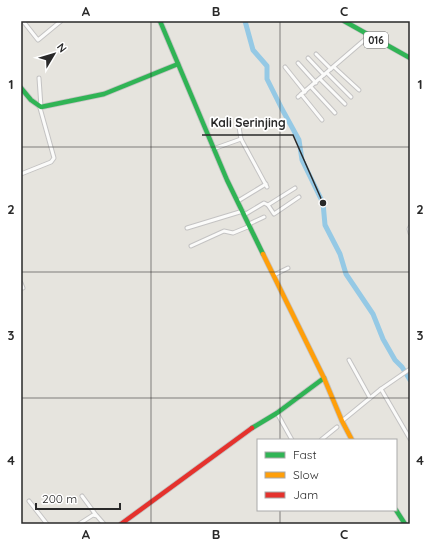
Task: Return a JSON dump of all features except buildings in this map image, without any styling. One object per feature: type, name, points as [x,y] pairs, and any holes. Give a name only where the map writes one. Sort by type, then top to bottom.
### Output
[{"type":"street","points":[[23,21],[39,40],[49,29],[61,21]]},
{"type":"street","points":[[160,21],[213,149],[324,378],[342,421],[351,439]]},
{"type":"street","name":"016","points":[[344,21],[410,58]]},
{"type":"street","points":[[298,97],[369,36]]},
{"type":"street","points":[[316,54],[359,90]]},
{"type":"street","points":[[308,58],[351,97]]},
{"type":"street","points":[[41,108],[104,94],[178,64]]},
{"type":"street","points":[[298,64],[316,83]]},
{"type":"street","points":[[285,67],[322,120]]},
{"type":"street","points":[[22,173],[51,162],[54,158],[41,108],[39,78]]},
{"type":"street","points":[[320,79],[345,104]]},
{"type":"street","points":[[311,87],[335,113]]},
{"type":"street","points":[[21,88],[31,100],[41,108]]},
{"type":"street","points":[[238,201],[266,185],[241,139],[239,127]]},
{"type":"street","points":[[213,149],[241,139]]},
{"type":"street","points":[[268,205],[295,188]]},
{"type":"street","points":[[187,228],[244,213],[264,203],[268,205],[274,214],[299,197]]},
{"type":"street","points":[[191,246],[224,231],[233,233],[264,217]]},
{"type":"street","points":[[410,227],[410,233]]},
{"type":"street","points":[[274,275],[288,268]]},
{"type":"street","points":[[21,283],[23,288]]},
{"type":"street","points":[[349,360],[370,398]]},
{"type":"street","points":[[342,421],[381,389],[409,370]]},
{"type":"street","points":[[121,524],[253,427],[277,413],[324,378]]},
{"type":"street","points":[[381,389],[410,439]]},
{"type":"street","points":[[277,413],[291,439]]},
{"type":"street","points":[[322,439],[337,427]]},
{"type":"street","points":[[82,496],[104,524]]},
{"type":"street","points":[[29,501],[47,524]]},
{"type":"street","points":[[397,511],[406,524]]},
{"type":"street","points":[[79,524],[83,523],[89,516],[96,515]]},
{"type":"waterway","points":[[245,21],[253,50],[267,66],[267,79],[299,140],[302,160],[323,203],[325,225],[340,254],[346,274],[373,314],[383,339],[395,360],[402,367],[410,380]]},
{"type":"traffic: fast","points":[[160,21],[227,180],[263,254]]},
{"type":"traffic: fast","points":[[344,21],[410,58]]},
{"type":"traffic: fast","points":[[21,88],[31,100],[41,107],[104,94],[178,64]]},
{"type":"traffic: fast","points":[[252,428],[277,413],[324,378]]},
{"type":"traffic: fast","points":[[397,511],[405,524]]},
{"type":"traffic: slow","points":[[263,254],[324,378],[342,421],[351,439]]},
{"type":"traffic: jam","points":[[121,524],[252,428]]},
{"type":"place","name":"Kali Serinjing","points":[[323,203]]}]
